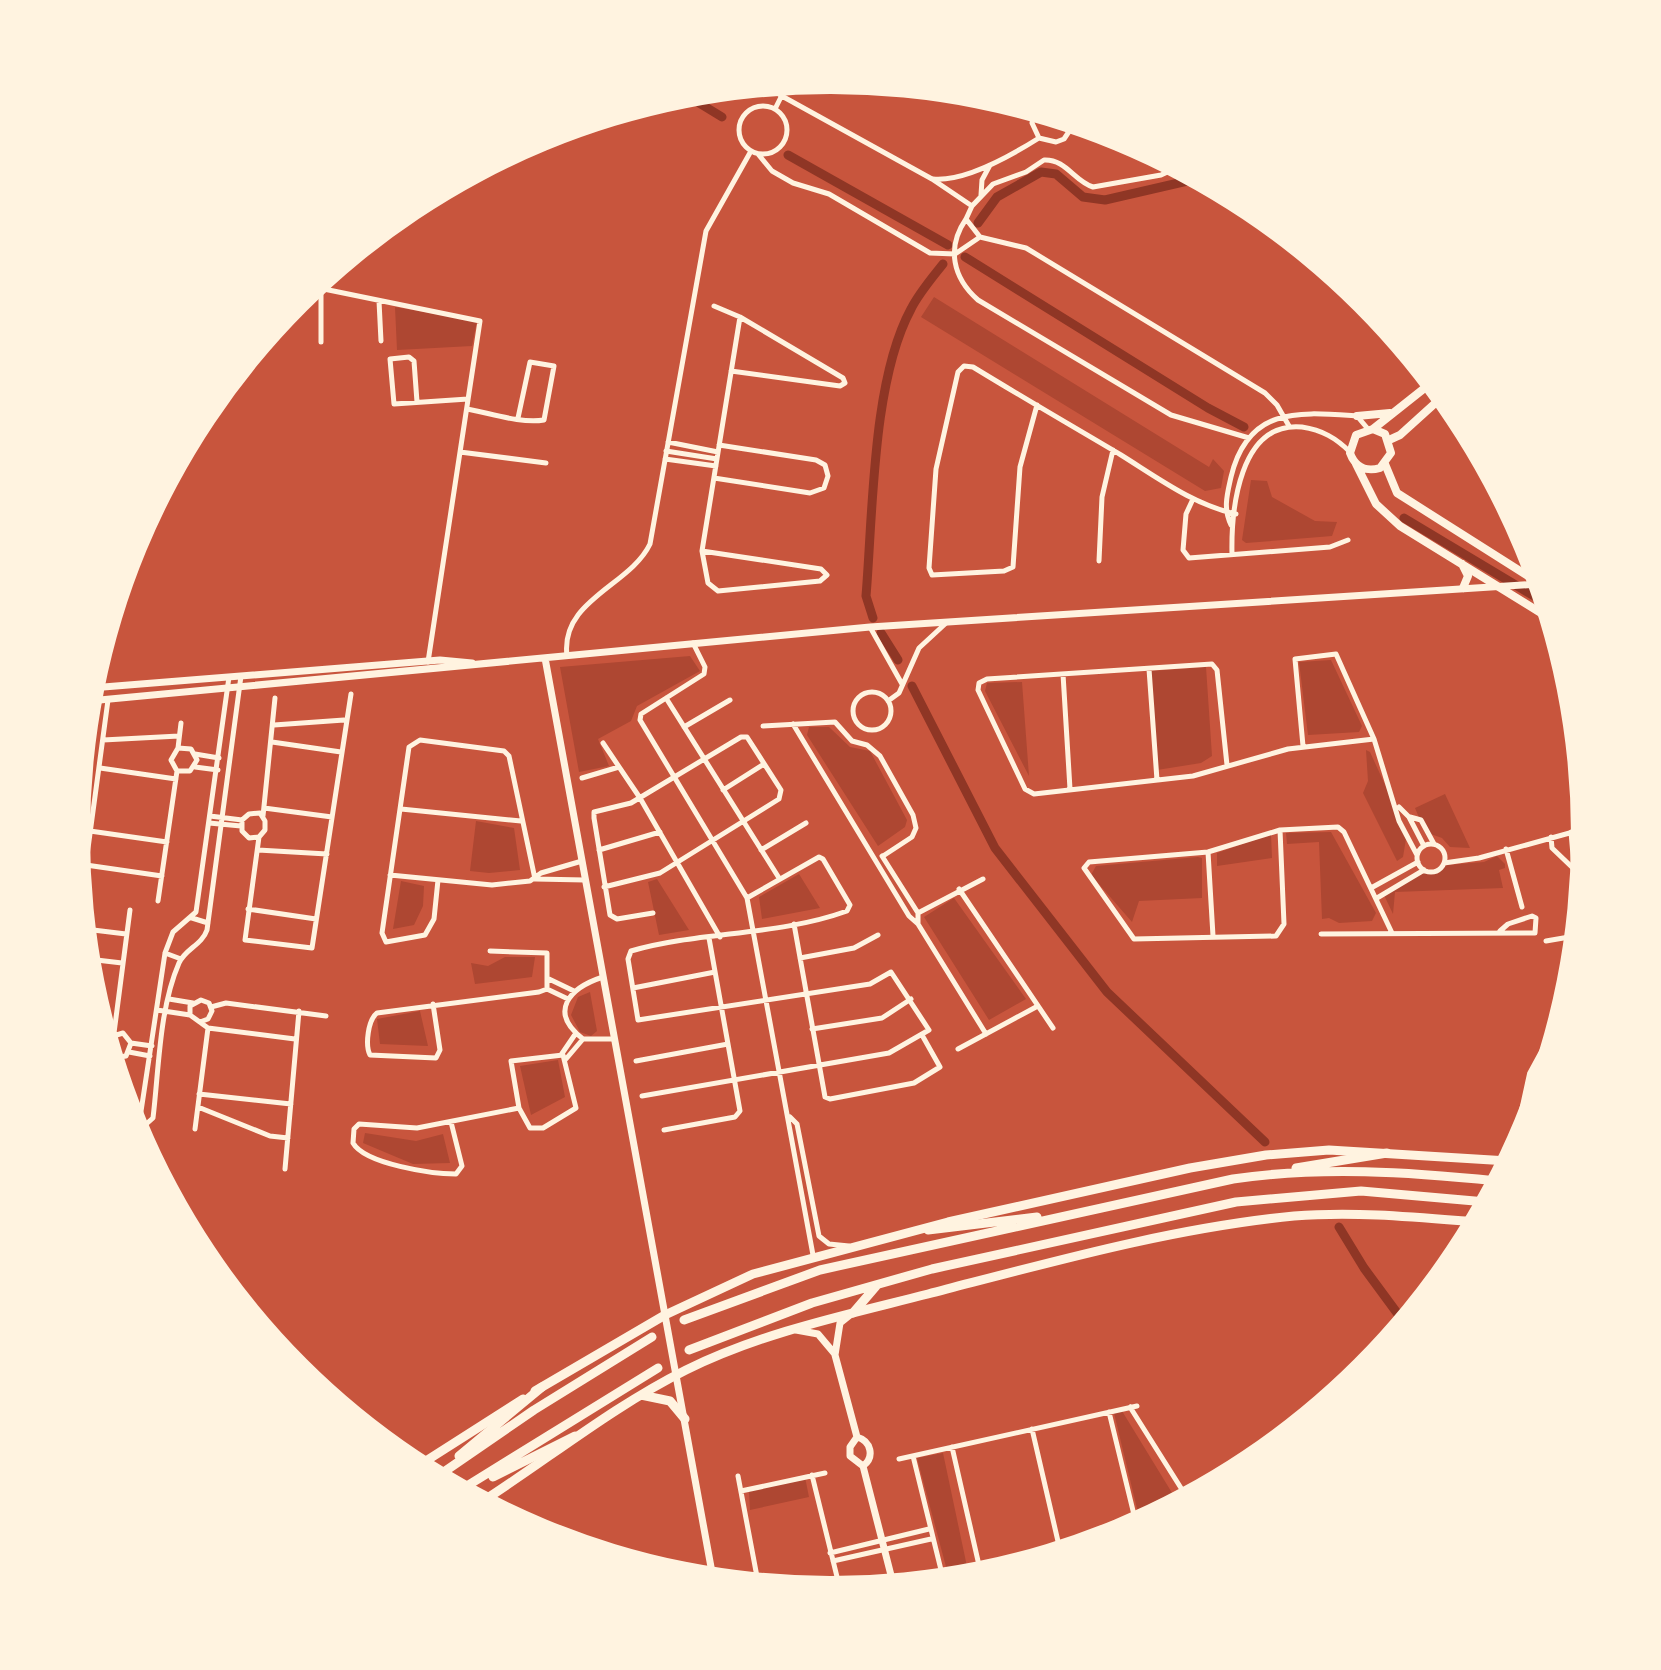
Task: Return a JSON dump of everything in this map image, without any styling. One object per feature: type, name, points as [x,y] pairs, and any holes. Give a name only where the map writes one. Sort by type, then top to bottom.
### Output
[{"type":"main road","points":[[1422,390],[1399,410],[1356,435],[1350,453],[1384,513],[1536,609]]},
{"type":"main road","points":[[1389,440],[1400,435],[1433,405]]},
{"type":"main road","points":[[1357,416],[1399,410]]},
{"type":"main road","points":[[1370,429],[1389,440]]},
{"type":"main road","points":[[1356,464],[1367,470],[1385,464],[1391,453],[1389,440]]},
{"type":"main road","points":[[1385,464],[1397,493],[1524,575]]},
{"type":"main road","points":[[1459,561],[1468,576],[1463,588]]},
{"type":"main road","points":[[431,1458],[542,1387],[665,1315],[753,1274],[813,1255],[1190,1168],[1266,1155],[1329,1150],[1496,1160]]},
{"type":"main road","points":[[684,1320],[820,1270],[1065,1215],[1387,1153]]},
{"type":"main road","points":[[1280,1172],[1360,1171],[1486,1180]]},
{"type":"main road","points":[[689,1350],[749,1325],[879,1283],[1236,1202],[1361,1191],[1474,1201]]},
{"type":"main road","points":[[493,1494],[575,1436],[677,1375],[734,1349],[791,1329],[1099,1252],[1252,1221],[1373,1214],[1462,1221]]},
{"type":"main road","points":[[928,1230],[1065,1215]]},
{"type":"main road","points":[[853,1313],[879,1283]]},
{"type":"main road","points":[[448,1469],[534,1410],[652,1337]]},
{"type":"main road","points":[[474,1483],[658,1368]]},
{"type":"main road","points":[[447,1468],[542,1387]]},
{"type":"main road","points":[[641,1395],[670,1401],[685,1419]]},
{"type":"main road","points":[[475,1484],[575,1436]]},
{"type":"street","points":[[775,109],[780,96]]},
{"type":"street","points":[[782,96],[932,179],[972,206]]},
{"type":"street","points":[[759,106],[775,109],[785,120],[787,135],[773,153],[751,151],[741,138],[745,115],[759,106]]},
{"type":"street","points":[[1032,123],[1039,138]]},
{"type":"street","points":[[932,179],[951,178],[990,165],[1039,138],[1056,142],[1070,134]]},
{"type":"street","points":[[567,656],[565,641],[576,617],[646,552],[706,231],[751,151]]},
{"type":"street","points":[[758,154],[772,171],[793,183],[829,194],[930,253],[955,254],[980,237]]},
{"type":"street","points":[[1163,174],[1093,187],[1085,184],[1060,162],[1044,160],[1026,172],[993,184],[972,206],[960,228],[955,273],[978,300],[1171,415],[1249,438]]},
{"type":"street","points":[[981,196],[982,180],[990,165]]},
{"type":"street","points":[[966,219],[980,237],[1026,248],[1265,393],[1285,416],[1289,426]]},
{"type":"street","points":[[329,290],[475,318],[481,326],[428,672]]},
{"type":"street","points":[[319,300],[321,342]]},
{"type":"street","points":[[379,301],[381,341]]},
{"type":"street","points":[[714,306],[740,317],[843,378],[845,383],[840,386],[731,371]]},
{"type":"street","points":[[702,551],[821,569],[827,575],[820,581],[718,591],[708,583],[702,551],[740,317]]},
{"type":"street","points":[[417,402],[414,361],[409,357],[390,359],[394,404],[468,399]]},
{"type":"street","points":[[467,409],[539,422],[547,416],[555,371],[550,363],[535,361],[527,366],[518,418]]},
{"type":"street","points":[[1037,405],[1020,467],[1013,567],[1004,571],[932,575],[929,568],[936,469],[958,372],[964,366],[973,367],[1113,450],[1193,499],[1236,514]]},
{"type":"street","points":[[1232,555],[1231,525],[1225,512],[1235,460],[1249,438],[1268,422],[1315,412],[1357,416],[1370,429]]},
{"type":"street","points":[[1231,525],[1245,466],[1264,436],[1289,426],[1330,435],[1350,453]]},
{"type":"street","points":[[668,442],[816,460],[825,465],[828,476],[824,488],[810,493],[714,478]]},
{"type":"street","points":[[1099,561],[1102,497],[1113,450]]},
{"type":"street","points":[[666,451],[716,463]]},
{"type":"street","points":[[460,452],[546,463]]},
{"type":"street","points":[[665,459],[716,463]]},
{"type":"street","points":[[1235,460],[1245,466]]},
{"type":"street","points":[[1193,499],[1186,514],[1185,556],[1330,547],[1348,540]]},
{"type":"street","points":[[102,700],[428,672],[478,664],[870,627],[1527,585]]},
{"type":"street","points":[[888,701],[899,693],[919,648],[946,624]]},
{"type":"street","points":[[870,627],[902,685]]},
{"type":"street","points":[[693,643],[705,671],[641,714],[641,724],[747,898],[789,1116],[788,1128],[807,1203],[813,1255]]},
{"type":"street","points":[[1303,746],[1294,664],[1297,657],[1338,657],[1374,739],[1397,806],[1399,821],[1424,870]]},
{"type":"street","points":[[545,658],[711,1565]]},
{"type":"street","points":[[105,687],[428,661],[478,664]]},
{"type":"street","points":[[1227,765],[1215,667],[1197,664],[987,679],[978,686],[1025,789],[1038,794],[1193,776],[1303,746],[1374,739]]},
{"type":"street","points":[[1149,669],[1157,780]]},
{"type":"street","points":[[1063,674],[1070,790]]},
{"type":"street","points":[[148,1122],[153,1118],[169,999],[181,959],[203,940],[208,923],[241,676]]},
{"type":"street","points":[[142,1107],[165,953],[173,932],[192,918],[218,768],[229,677]]},
{"type":"street","points":[[877,693],[888,701],[889,720],[880,729],[867,730],[857,722],[853,710],[859,698],[877,693]]},
{"type":"street","points":[[275,698],[263,816],[265,830],[259,837],[244,937],[248,941],[308,950],[313,946],[351,694]]},
{"type":"street","points":[[666,698],[779,878]]},
{"type":"street","points":[[90,830],[108,700]]},
{"type":"street","points":[[684,727],[730,700]]},
{"type":"street","points":[[274,725],[345,720]]},
{"type":"street","points":[[763,726],[831,721],[852,741],[864,744],[880,756],[916,821],[912,837],[883,856],[874,854]]},
{"type":"street","points":[[843,730],[857,722]]},
{"type":"street","points":[[158,901],[177,771],[171,760],[178,748],[181,723]]},
{"type":"street","points":[[793,724],[874,854],[877,865],[909,916],[918,924],[986,1034]]},
{"type":"street","points":[[864,744],[867,730]]},
{"type":"street","points":[[103,740],[179,736]]},
{"type":"street","points":[[604,887],[660,873],[779,799],[781,790],[750,740],[741,737],[640,798],[597,809],[594,815],[604,887],[612,918],[653,913]]},
{"type":"street","points":[[438,880],[434,919],[425,935],[386,942],[382,933],[409,747],[420,740],[506,752],[512,763],[521,821],[535,879]]},
{"type":"street","points":[[272,742],[341,752]]},
{"type":"street","points":[[603,743],[679,862],[720,937]]},
{"type":"street","points":[[178,748],[219,758]]},
{"type":"street","points":[[195,754],[195,767]]},
{"type":"street","points":[[723,790],[764,764]]},
{"type":"street","points":[[177,771],[230,766]]},
{"type":"street","points":[[582,778],[619,767]]},
{"type":"street","points":[[100,768],[176,779]]},
{"type":"street","points":[[1397,806],[1409,817],[1424,846]]},
{"type":"street","points":[[264,808],[332,817]]},
{"type":"street","points":[[401,809],[521,821]]},
{"type":"street","points":[[241,823],[249,814],[263,816]]},
{"type":"street","points":[[1377,898],[1424,870],[1438,870],[1444,863],[1444,854],[1434,845],[1421,820],[1409,817]]},
{"type":"street","points":[[209,819],[241,823]]},
{"type":"street","points":[[241,823],[249,838],[259,837]]},
{"type":"street","points":[[761,850],[806,823]]},
{"type":"street","points":[[1280,830],[1284,924],[1276,936],[1134,939],[1084,865],[1089,862],[1208,852],[1280,830],[1340,828],[1392,933]]},
{"type":"street","points":[[90,831],[167,842]]},
{"type":"street","points":[[599,850],[660,832]]},
{"type":"street","points":[[1444,863],[1474,859],[1571,832]]},
{"type":"street","points":[[1551,837],[1555,853],[1570,866]]},
{"type":"street","points":[[1424,846],[1434,845]]},
{"type":"street","points":[[1371,888],[1418,859],[1424,846]]},
{"type":"street","points":[[1506,849],[1522,907]]},
{"type":"street","points":[[258,850],[327,854]]},
{"type":"street","points":[[1208,852],[1213,936]]},
{"type":"street","points":[[883,856],[918,913],[918,924]]},
{"type":"street","points":[[642,1096],[893,1052],[922,1035],[928,1026],[891,972],[870,984],[641,1021],[628,959],[631,951],[794,924],[847,911],[850,902],[821,858],[813,858],[747,898]]},
{"type":"street","points":[[535,879],[541,873],[582,861]]},
{"type":"street","points":[[91,866],[162,876]]},
{"type":"street","points":[[390,875],[492,885],[535,879],[585,880]]},
{"type":"street","points":[[918,913],[983,879]]},
{"type":"street","points":[[959,889],[1053,1028]]},
{"type":"street","points":[[248,909],[316,919]]},
{"type":"street","points":[[115,1025],[130,910]]},
{"type":"street","points":[[192,918],[208,923]]},
{"type":"street","points":[[1321,934],[1535,933],[1536,918],[1508,924],[1500,931]]},
{"type":"street","points":[[794,924],[827,1098],[914,1083],[940,1067],[922,1035]]},
{"type":"street","points":[[96,930],[126,934]]},
{"type":"street","points":[[800,958],[854,948],[878,935]]},
{"type":"street","points":[[664,1130],[738,1116],[709,938]]},
{"type":"street","points":[[1546,941],[1564,938]]},
{"type":"street","points":[[490,951],[545,952],[549,979],[547,989]]},
{"type":"street","points":[[165,953],[181,959]]},
{"type":"street","points":[[101,961],[122,963]]},
{"type":"street","points":[[633,988],[715,972]]},
{"type":"street","points":[[603,977],[574,991],[568,999],[566,1013],[576,1033],[583,1039],[614,1039]]},
{"type":"street","points":[[549,979],[574,991]]},
{"type":"street","points":[[433,1004],[440,1050],[436,1058],[371,1057],[367,1049],[371,1020],[377,1013],[433,1004],[547,989],[568,999]]},
{"type":"street","points":[[169,999],[193,1003],[205,1001],[211,1007]]},
{"type":"street","points":[[812,1029],[882,1018],[911,999]]},
{"type":"street","points":[[190,1015],[193,1003]]},
{"type":"street","points":[[211,1007],[226,1003],[326,1016]]},
{"type":"street","points":[[200,1022],[208,1019],[211,1007]]},
{"type":"street","points":[[958,1049],[1036,1007]]},
{"type":"street","points":[[157,1010],[190,1015],[208,1028],[295,1039]]},
{"type":"street","points":[[285,1169],[299,1011]]},
{"type":"street","points":[[195,1129],[208,1028]]},
{"type":"street","points":[[116,1031],[123,1033],[131,1043],[152,1046]]},
{"type":"street","points":[[576,1033],[565,1059],[576,1108],[543,1128],[532,1130],[519,1108],[511,1061],[565,1059],[583,1039]]},
{"type":"street","points":[[124,1056],[129,1052],[131,1043]]},
{"type":"street","points":[[636,1061],[728,1044]]},
{"type":"street","points":[[129,1052],[150,1056]]},
{"type":"street","points":[[199,1094],[291,1104]]},
{"type":"street","points":[[198,1107],[270,1136],[288,1138]]},
{"type":"street","points":[[451,1122],[462,1166],[456,1174],[432,1174],[397,1165],[367,1155],[353,1143],[354,1129],[359,1124],[417,1128],[519,1108]]},
{"type":"street","points":[[807,1203],[822,1240],[829,1244],[850,1246]]},
{"type":"street","points":[[853,1313],[840,1323],[835,1355],[857,1437],[849,1452],[852,1460],[863,1466],[890,1573]]},
{"type":"street","points":[[791,1329],[818,1334],[835,1355]]},
{"type":"street","points":[[899,1459],[1137,1406]]},
{"type":"street","points":[[1130,1407],[1180,1487]]},
{"type":"street","points":[[1109,1412],[1133,1510]]},
{"type":"street","points":[[1032,1429],[1058,1539]]},
{"type":"street","points":[[857,1437],[865,1441],[870,1450],[869,1460],[863,1466]]},
{"type":"street","points":[[952,1447],[978,1560]]},
{"type":"street","points":[[913,1456],[940,1567]]},
{"type":"street","points":[[741,1491],[825,1473]]},
{"type":"street","points":[[812,1475],[837,1576]]},
{"type":"street","points":[[738,1476],[756,1571]]},
{"type":"street","points":[[833,1561],[929,1529]]},
{"type":"street","points":[[830,1553],[931,1539]]},
{"type":"shaded area","points":[[934,297],[1209,467],[1213,459],[1224,471],[1221,488],[1205,491],[921,317]]},
{"type":"shaded area","points":[[395,307],[477,321],[472,346],[397,350]]},
{"type":"shaded area","points":[[1251,480],[1267,481],[1272,497],[1315,521],[1337,522],[1332,536],[1246,543],[1242,540]]},
{"type":"shaded area","points":[[690,656],[700,671],[637,706],[631,721],[598,739],[609,766],[579,772],[560,667]]},
{"type":"shaded area","points":[[1331,660],[1362,726],[1359,732],[1308,735],[1299,662]]},
{"type":"shaded area","points":[[1206,667],[1212,756],[1201,763],[1157,770],[1151,671]]},
{"type":"shaded area","points":[[1022,682],[1029,776],[985,691],[987,683]]},
{"type":"shaded area","points":[[809,727],[829,727],[850,747],[870,751],[907,820],[905,827],[878,846],[807,735]]},
{"type":"shaded area","points":[[1366,750],[1370,752],[1407,833],[1403,857],[1397,861],[1363,793],[1368,781]]},
{"type":"shaded area","points":[[1445,794],[1470,848],[1450,847],[1442,838],[1425,832],[1415,808]]},
{"type":"shaded area","points":[[476,821],[514,828],[520,870],[470,871]]},
{"type":"shaded area","points":[[1331,832],[1376,913],[1372,921],[1339,923],[1329,918],[1322,919],[1319,842],[1287,844],[1286,833]]},
{"type":"shaded area","points":[[1271,834],[1272,858],[1217,866],[1217,853]]},
{"type":"shaded area","points":[[1497,856],[1505,864],[1505,868],[1499,870],[1503,888],[1395,892],[1393,914],[1384,895],[1424,872],[1437,872],[1447,865],[1484,862]]},
{"type":"shaded area","points":[[1202,858],[1202,898],[1139,901],[1132,922],[1091,875],[1096,866]]},
{"type":"shaded area","points":[[799,874],[820,908],[762,919],[759,897]]},
{"type":"shaded area","points":[[657,879],[689,930],[659,935],[648,882]]},
{"type":"shaded area","points":[[401,881],[424,886],[423,906],[414,925],[393,929]]},
{"type":"shaded area","points":[[954,898],[1026,999],[989,1020],[924,917]]},
{"type":"shaded area","points":[[505,957],[535,957],[532,977],[475,984],[471,963],[488,966]]},
{"type":"shaded area","points":[[590,992],[597,1031],[591,1036],[580,1032],[571,1015],[578,997]]},
{"type":"shaded area","points":[[420,1011],[428,1046],[380,1044],[377,1019]]},
{"type":"shaded area","points":[[558,1060],[565,1097],[531,1115],[520,1066]]},
{"type":"shaded area","points":[[365,1133],[416,1141],[443,1134],[450,1163],[413,1164],[363,1143]]},
{"type":"shaded area","points":[[1122,1411],[1171,1492],[1137,1509],[1114,1413]]},
{"type":"shaded area","points":[[943,1453],[966,1562],[946,1566],[917,1458]]},
{"type":"shaded area","points":[[805,1477],[809,1497],[750,1510],[749,1491]]},
{"type":"waterway","points":[[704,106],[722,117]]},
{"type":"waterway","points":[[788,155],[948,245]]},
{"type":"waterway","points":[[978,223],[997,197],[1041,172],[1056,174],[1083,197],[1105,200],[1180,183]]},
{"type":"waterway","points":[[965,257],[1208,408],[1244,427]]},
{"type":"waterway","points":[[873,618],[866,596],[876,448],[888,373],[911,309],[943,264]]},
{"type":"waterway","points":[[1404,518],[1531,594]]},
{"type":"waterway","points":[[881,633],[898,660]]},
{"type":"waterway","points":[[912,686],[995,848],[1107,992],[1265,1142]]},
{"type":"waterway","points":[[1339,1227],[1396,1312]]}]
